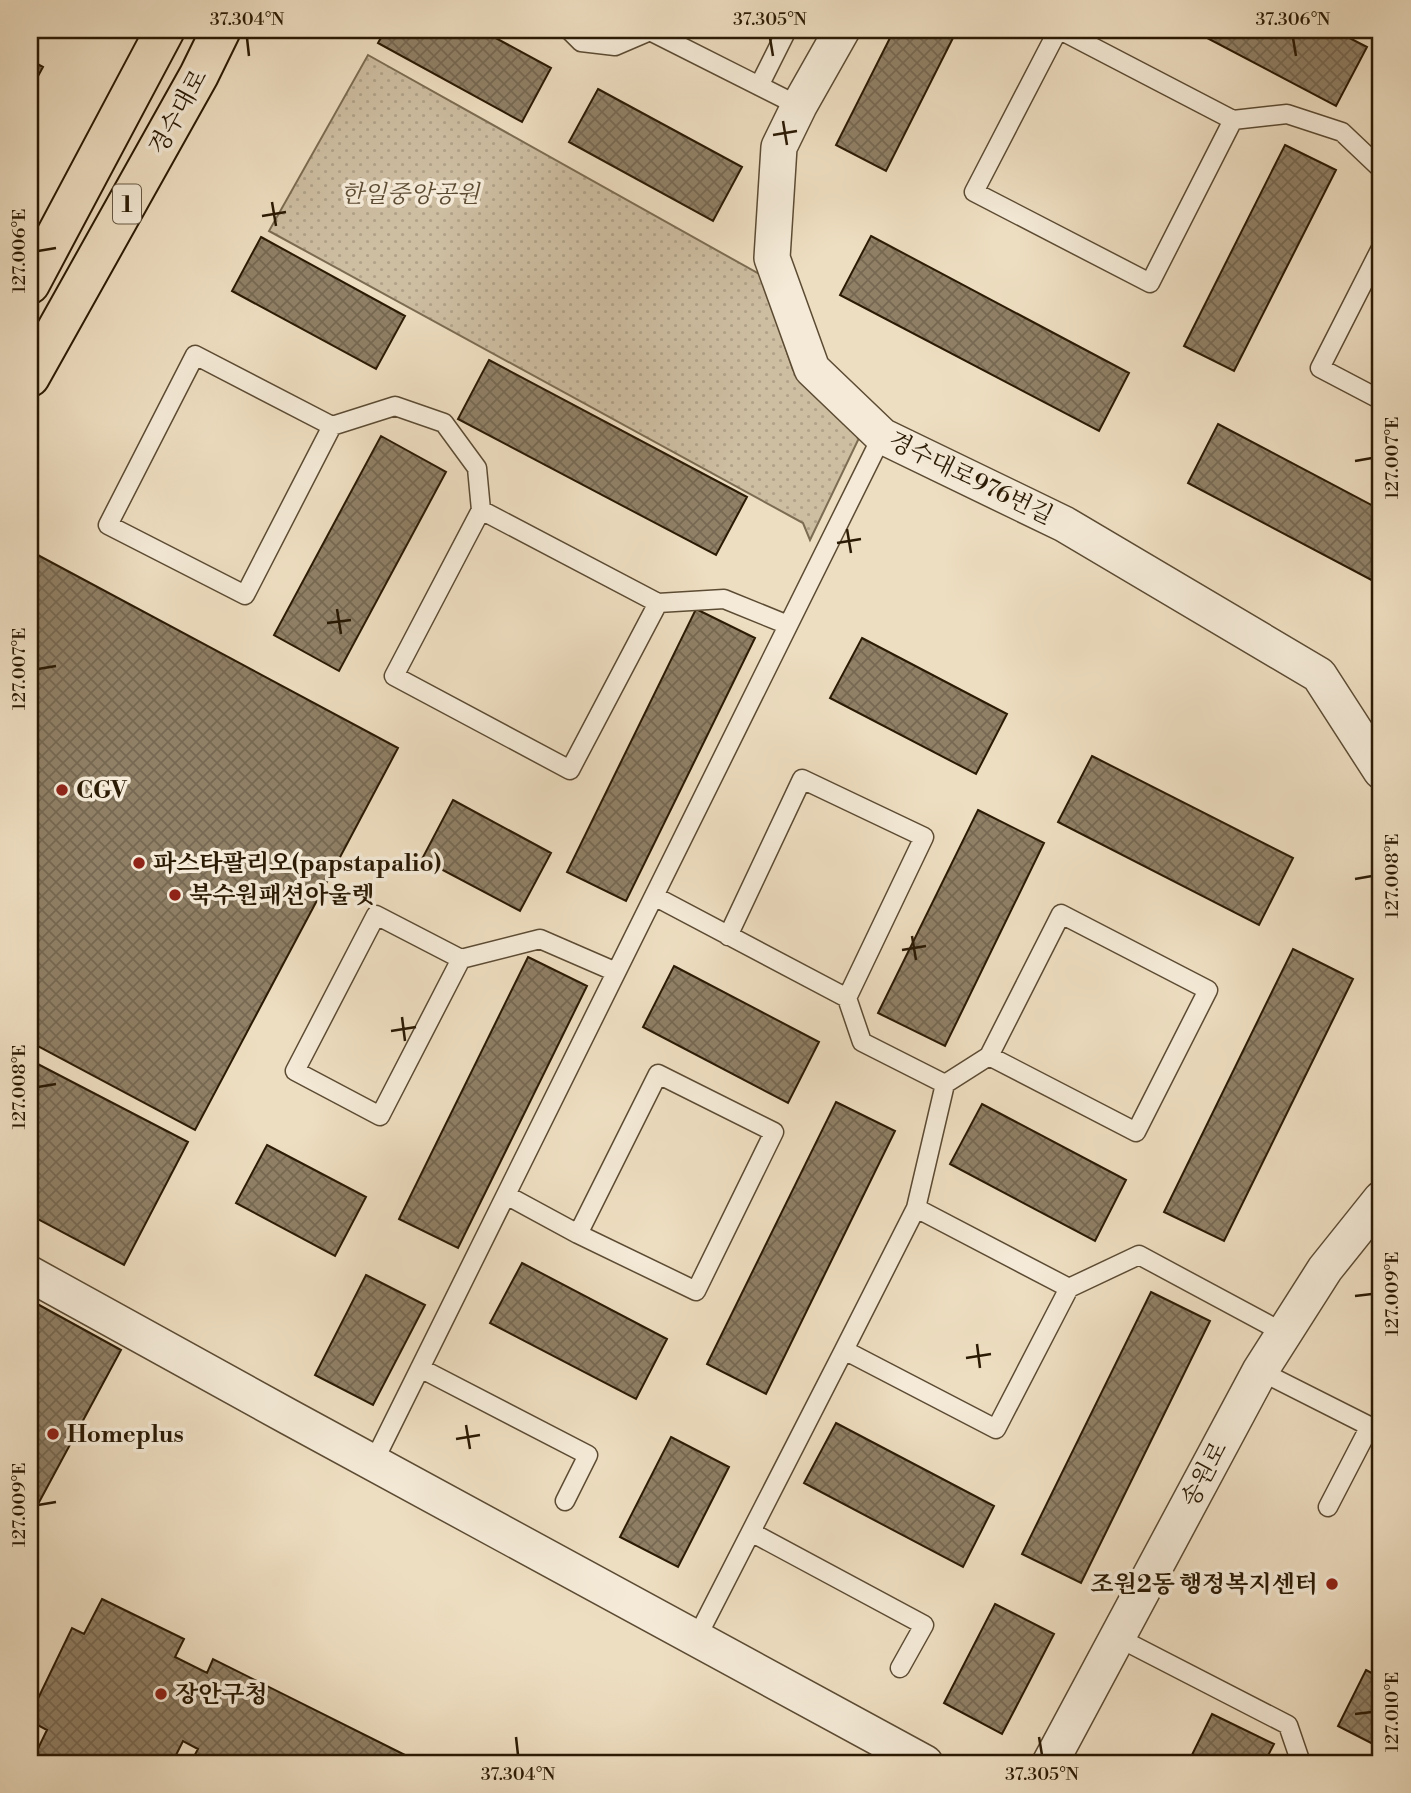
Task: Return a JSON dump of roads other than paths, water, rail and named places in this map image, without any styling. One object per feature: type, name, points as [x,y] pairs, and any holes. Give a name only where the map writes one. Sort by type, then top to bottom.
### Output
[{"type":"main road","name":"경수대로","points":[[30,284],[165,30]]},
{"type":"main road","name":"경수대로","points":[[30,377],[199,75],[221,30]]},
{"type":"street","name":"경수대로976번길","points":[[842,30],[779,147],[772,258],[812,369],[882,436],[1064,524],[1319,675],[1381,772]]},
{"type":"street","name":"송원로","points":[[1050,1763],[1260,1371],[1325,1269],[1381,1199]]},
{"type":"street","points":[[30,1274],[925,1763]]},
{"type":"lane","points":[[569,30],[581,42],[615,46],[651,30],[799,106]]},
{"type":"lane","points":[[759,86],[787,30]]},
{"type":"lane","points":[[1233,120],[1150,283],[974,192],[1059,30],[1233,120],[1287,114],[1342,132],[1381,169]]},
{"type":"lane","points":[[1381,248],[1320,368],[1381,400]]},
{"type":"lane","points":[[331,426],[245,596],[108,525],[195,355],[331,426],[395,406],[444,424],[477,468],[481,510],[394,676],[570,770],[658,603]]},
{"type":"lane","points":[[373,1463],[882,436]]},
{"type":"lane","points":[[481,510],[658,603],[724,599],[788,625]]},
{"type":"lane","points":[[728,936],[802,779],[923,837],[847,998]]},
{"type":"lane","points":[[653,897],[847,998],[862,1042],[945,1084]]},
{"type":"lane","points":[[696,1639],[916,1208],[945,1084],[989,1056],[1061,914],[1208,990],[1136,1132],[989,1056]]},
{"type":"lane","points":[[461,959],[380,1116],[295,1072],[376,915],[461,959],[540,939],[616,972]]},
{"type":"lane","points":[[506,1195],[578,1234],[696,1291],[774,1132],[657,1074],[578,1234]]},
{"type":"lane","points":[[916,1208],[1069,1287]]},
{"type":"lane","points":[[844,1350],[996,1429],[1069,1287],[1139,1255],[1284,1333]]},
{"type":"lane","points":[[419,1368],[588,1455],[565,1501]]},
{"type":"lane","points":[[1260,1371],[1376,1429],[1328,1507]]},
{"type":"lane","points":[[751,1532],[924,1625],[900,1668]]},
{"type":"lane","points":[[1117,1637],[1288,1725],[1301,1763]]},
{"type":"place","name":"CGV","points":[[62,790]]},
{"type":"place","name":"파스타팔리오(papstapalio)","points":[[139,863]]},
{"type":"place","name":"북수원패션아울렛","points":[[175,895]]},
{"type":"place","name":"Homeplus","points":[[53,1434]]},
{"type":"place","name":"조원2동 행정복지센터","points":[[1332,1584]]},
{"type":"place","name":"장안구청","points":[[161,1694]]},
{"type":"park label","name":"한일중앙공원","points":[[410,194]]}]
